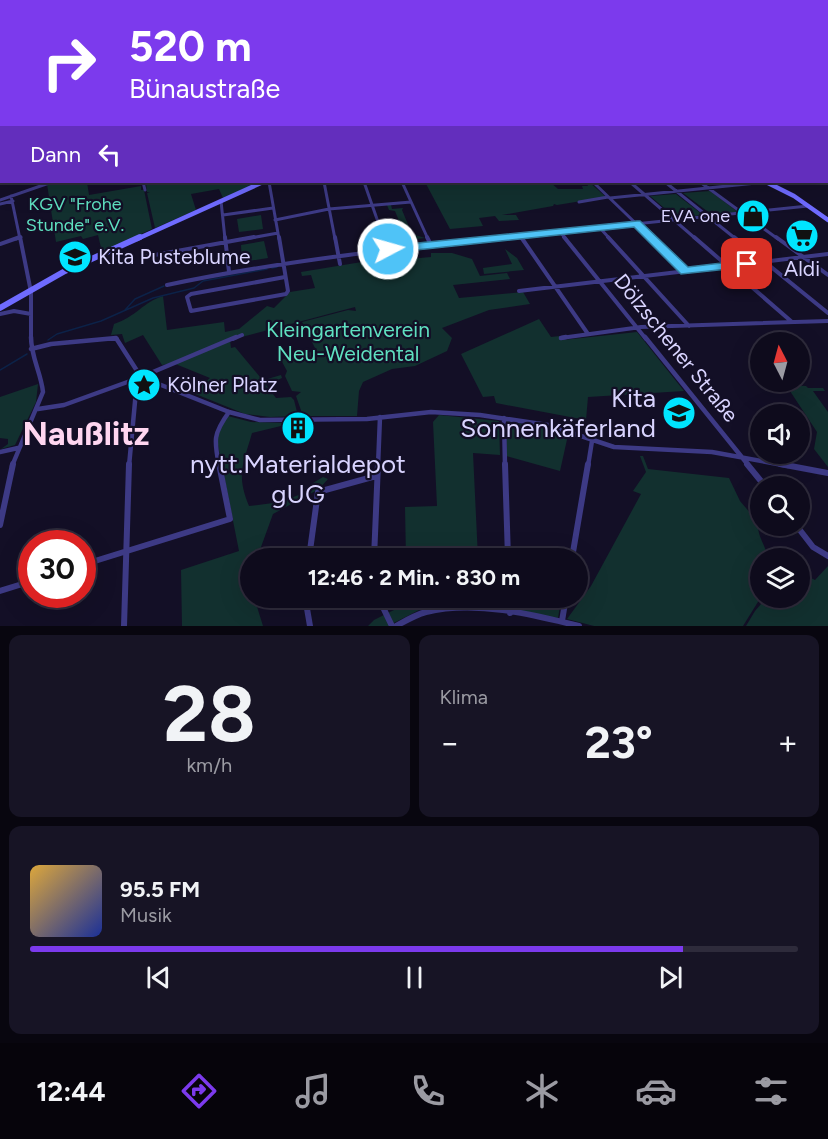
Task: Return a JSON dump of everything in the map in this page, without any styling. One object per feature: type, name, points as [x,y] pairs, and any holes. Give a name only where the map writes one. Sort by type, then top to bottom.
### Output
[{"type":"street","points":[[0,202],[49,183]]},
{"type":"street","points":[[143,183],[145,190]]},
{"type":"street","points":[[0,308],[32,292],[65,271],[261,183]]},
{"type":"street","points":[[269,183],[288,291],[286,294],[194,312],[191,311],[187,297],[190,294],[230,288],[229,285],[285,277]]},
{"type":"street","points":[[324,183],[340,264]]},
{"type":"street","points":[[364,183],[388,249]]},
{"type":"street","points":[[402,183],[431,245]]},
{"type":"street","points":[[594,183],[685,271]]},
{"type":"street","points":[[631,183],[792,322]]},
{"type":"street","points":[[666,183],[828,313]]},
{"type":"street","points":[[702,183],[828,275]]},
{"type":"street","points":[[579,202],[758,183]]},
{"type":"street","points":[[768,183],[809,206],[828,220]]},
{"type":"street","points":[[0,525],[11,468],[37,409],[43,384],[31,349],[32,292],[12,196]]},
{"type":"street","points":[[0,202],[13,201]]},
{"type":"street","points":[[221,201],[229,272]]},
{"type":"street","points":[[275,220],[329,209],[411,202]]},
{"type":"street","points":[[167,285],[339,254],[809,206]]},
{"type":"street","points":[[223,215],[273,208]]},
{"type":"street","points":[[599,228],[689,326]]},
{"type":"street","name":"Dölzschener Straße","points":[[560,232],[757,476]]},
{"type":"street","points":[[144,257],[278,233]]},
{"type":"street","points":[[520,236],[588,334]]},
{"type":"street","points":[[0,244],[21,237]]},
{"type":"street","points":[[519,291],[828,254]]},
{"type":"street","points":[[0,314],[17,311],[31,314]]},
{"type":"street","points":[[561,338],[637,328],[828,321]]},
{"type":"street","points":[[37,409],[64,405],[134,380],[242,335]]},
{"type":"street","points":[[31,349],[51,344],[116,338],[141,376],[229,412],[260,420],[380,417],[431,412],[504,418],[555,427],[614,447],[699,451],[828,474]]},
{"type":"street","points":[[124,626],[130,444],[136,392],[134,380]]},
{"type":"street","points":[[96,561],[230,519],[214,439],[218,427],[229,412]]},
{"type":"street","points":[[374,548],[380,417]]},
{"type":"street","points":[[504,418],[508,548]]},
{"type":"street","points":[[574,548],[592,441]]},
{"type":"street","points":[[0,452],[19,448]]},
{"type":"street","points":[[310,548],[318,492],[376,476]]},
{"type":"street","points":[[804,536],[813,547],[828,556]]},
{"type":"street","points":[[0,591],[18,585]]},
{"type":"street","points":[[305,608],[310,626]]},
{"type":"street","points":[[382,608],[386,617],[394,626],[426,612],[446,609],[510,613],[579,626]]},
{"type":"street","points":[[510,608],[510,613]]},
{"type":"street","points":[[562,621],[564,608]]},
{"type":"green space","name":"KGV \"Frohe Stunde\" e.V.","points":[[87,183],[89,195],[141,186],[141,190],[144,190],[152,229],[102,252],[98,235],[83,239],[81,236],[56,242],[47,184]]},
{"type":"green space","points":[[146,183],[247,183],[250,186],[223,198],[219,189],[191,194],[196,210],[155,228],[147,193],[150,192],[147,192]]},
{"type":"green space","points":[[426,183],[551,183],[558,189],[583,189],[582,186],[588,186],[586,183],[590,183],[606,197],[554,204],[502,215],[516,215],[519,220],[499,221],[495,216],[479,218],[483,226],[450,229]]},
{"type":"green space","points":[[710,191],[738,212],[711,214],[683,193]]},
{"type":"green space","points":[[676,194],[703,215],[676,218],[650,196]]},
{"type":"green space","points":[[387,205],[391,205],[392,209],[403,208],[412,234],[425,238],[389,242],[383,224],[385,224],[382,223],[399,221],[395,211],[389,210]]},
{"type":"green space","points":[[261,215],[263,229],[239,232],[237,219]]},
{"type":"green space","points":[[264,241],[268,258],[242,262],[241,245]]},
{"type":"green space","points":[[505,249],[517,258],[524,270],[484,274],[483,268],[512,264]]},
{"type":"green space","name":"Kleingartenverein Neu-Weidental","points":[[392,250],[397,260],[431,257],[431,253],[452,253],[472,259],[480,276],[507,273],[510,279],[453,285],[459,298],[523,292],[530,304],[489,310],[442,328],[452,338],[447,351],[415,366],[392,369],[363,382],[359,391],[357,416],[303,416],[296,396],[301,392],[292,391],[285,376],[287,371],[281,360],[316,350],[302,322],[348,310],[356,311],[355,307],[230,340],[231,348],[235,347],[265,383],[264,380],[281,375],[282,378],[266,385],[276,398],[291,397],[298,416],[270,417],[245,414],[193,393],[210,378],[173,363],[162,365],[143,335],[125,343],[122,334],[111,335],[114,324],[163,296],[167,330],[224,322],[225,332],[239,329],[267,306],[274,308],[290,292],[315,288],[311,275],[302,276],[301,272],[386,258],[384,251]]},
{"type":"green space","points":[[539,319],[551,337],[560,336],[563,340],[637,332],[684,391],[588,397],[586,420],[496,403],[494,396],[483,397],[461,354]]},
{"type":"green space","points":[[38,384],[36,402],[15,445],[1,449],[8,444],[8,439],[0,438],[0,397]]},
{"type":"green space","points":[[810,388],[823,388],[825,391],[813,391],[828,412],[828,467],[814,449],[817,432],[810,421],[810,404],[799,404],[791,392],[810,392]]},
{"type":"green space","points":[[439,415],[499,421],[500,455],[473,453],[478,548],[406,548],[405,507],[437,506],[433,422]]},
{"type":"green space","points":[[228,416],[251,422],[285,423],[285,425],[252,433],[242,470],[243,486],[249,506],[281,502],[306,492],[308,486],[323,477],[328,479],[319,489],[273,514],[261,548],[240,548],[240,608],[257,608],[263,626],[182,626],[181,570],[239,551],[217,440],[219,430]]},
{"type":"green space","points":[[507,421],[568,435],[560,471],[506,456]]},
{"type":"green space","points":[[640,456],[643,456],[648,469],[729,478],[740,501],[750,513],[750,536],[761,536],[765,548],[750,548],[750,608],[754,608],[743,626],[594,626],[567,619],[575,608],[588,608],[588,590],[641,494],[633,491],[646,472]]},
{"type":"green space","points":[[828,566],[828,626],[746,626],[758,608],[810,608],[810,578],[815,580]]},
{"type":"green space","points":[[398,608],[423,608],[388,626],[368,626],[374,620]]},
{"type":"green space","points":[[480,608],[560,608],[558,618]]},
{"type":"waterway","points":[[272,268],[277,267]]},
{"type":"waterway","points":[[48,340],[57,334],[101,321],[153,298],[194,288],[203,281],[267,269]]},
{"type":"waterway","points":[[125,310],[135,299],[164,286]]},
{"type":"waterway","points":[[0,370],[27,354]]},
{"type":"place","name":"EVA one","points":[[753,216]]},
{"type":"place","name":"Aldi","points":[[802,236]]},
{"type":"place","name":"Kita Pusteblume","points":[[75,257]]},
{"type":"place","name":"Kölner Platz","points":[[144,385]]},
{"type":"place","name":"Kita Sonnenkäferland","points":[[679,413]]},
{"type":"place","name":"nytt.Materialdepot gUG","points":[[298,428]]},
{"type":"district","name":"Naußlitz","points":[[86,433]]},
{"type":"route","points":[[388,249],[637,224],[685,271],[747,264]]}]
